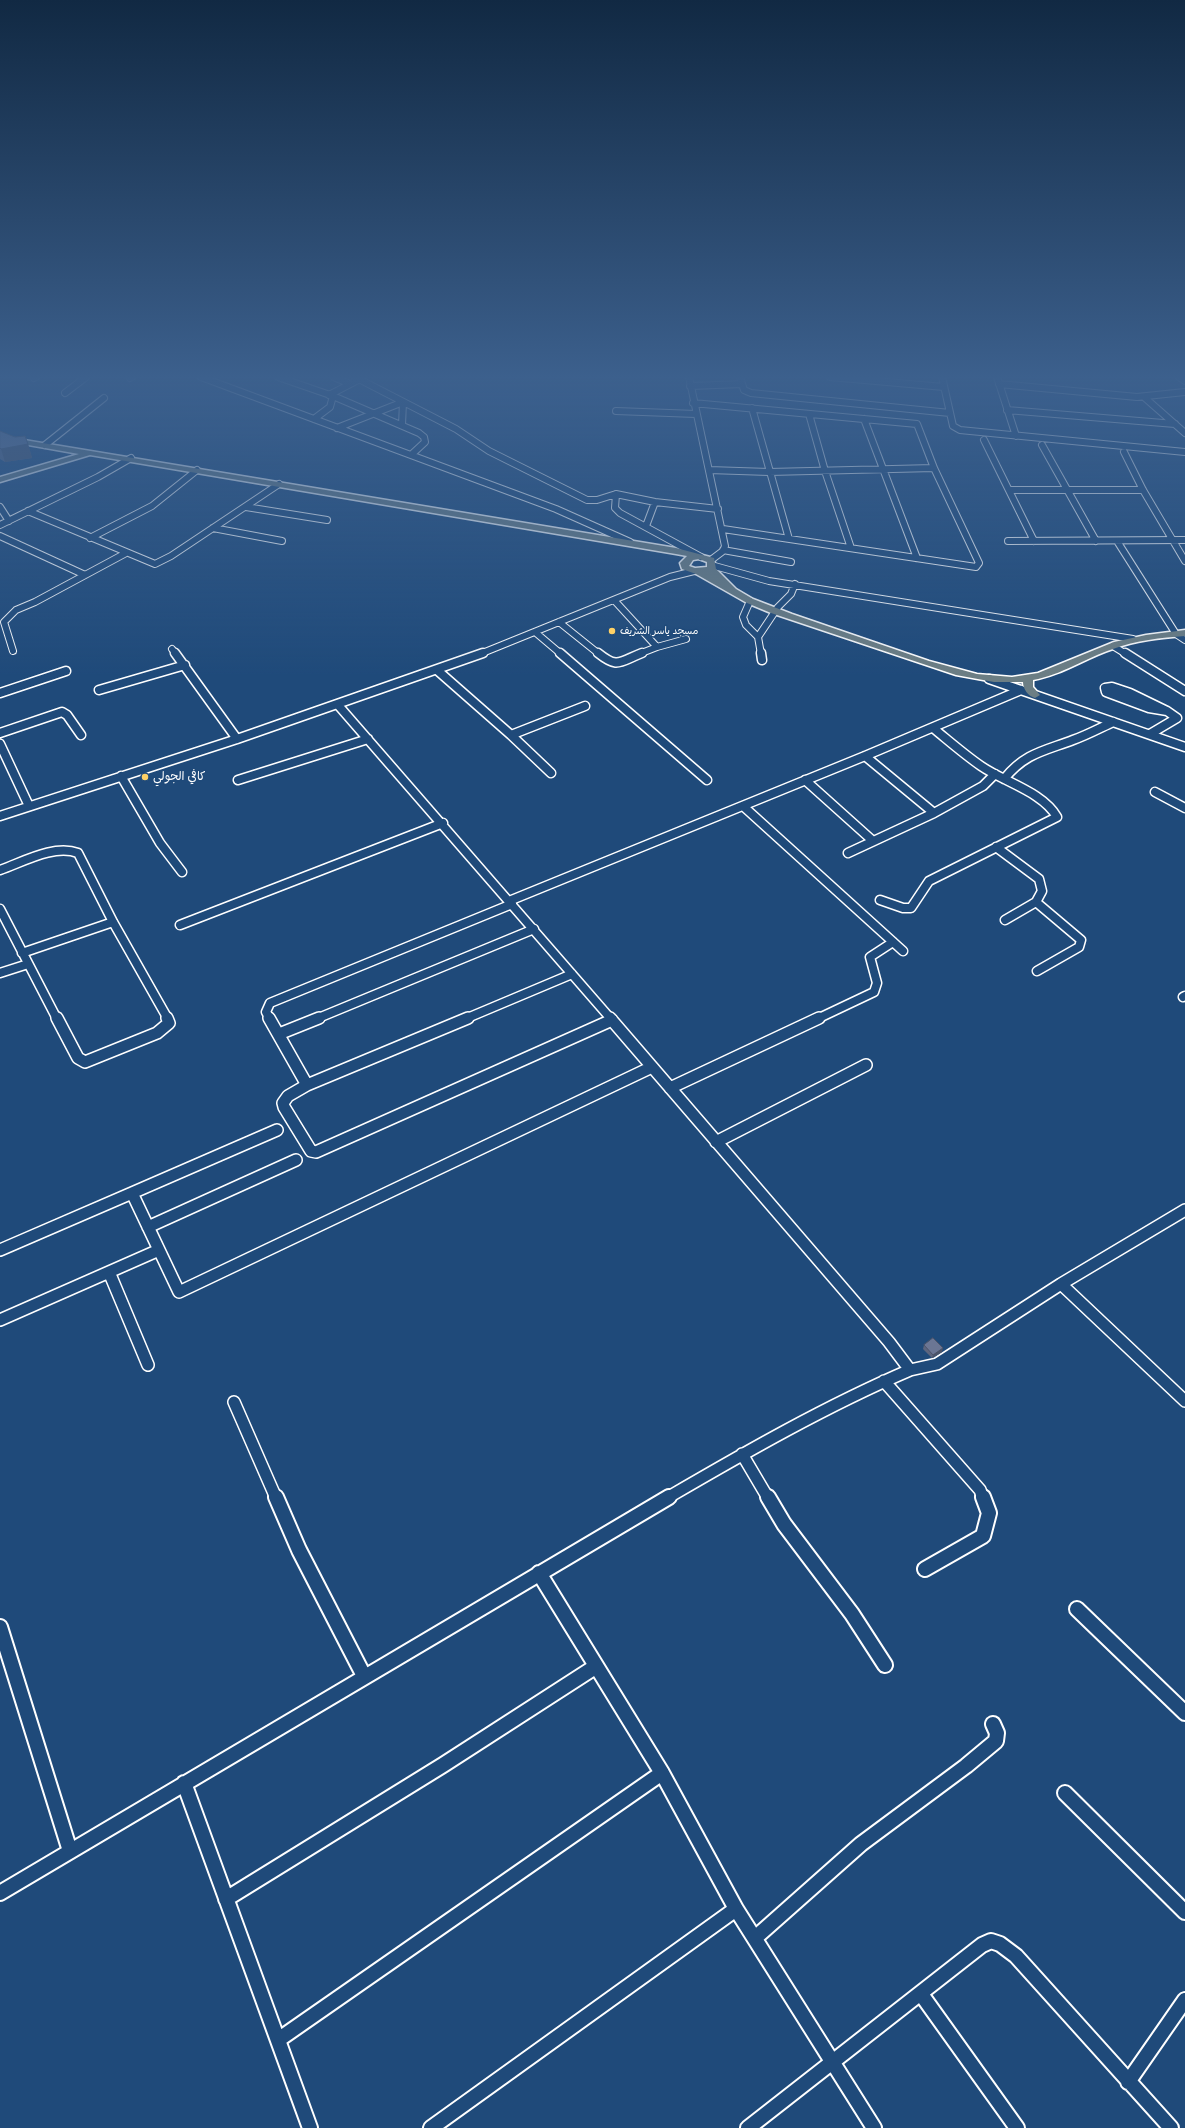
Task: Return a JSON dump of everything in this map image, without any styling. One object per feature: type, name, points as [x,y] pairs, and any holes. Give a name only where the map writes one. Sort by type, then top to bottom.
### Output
[{"type":"main road","points":[[0,480],[12,476]]},
{"type":"main road","points":[[234,476],[661,548],[700,557],[711,564],[733,591]]},
{"type":"main road","points":[[661,548],[674,554],[684,564],[696,571],[750,601],[774,612],[923,662],[970,676],[988,679],[1028,679],[1054,672],[1113,646],[1133,639],[1181,634]]},
{"type":"main road","points":[[684,564],[687,559],[700,557]]},
{"type":"main road","points":[[696,571],[711,564]]},
{"type":"main road","points":[[1028,679],[1028,687],[1034,695]]},
{"type":"street","points":[[0,525],[95,476]]},
{"type":"street","points":[[90,538],[152,506],[189,476]]},
{"type":"street","points":[[468,476],[556,509],[630,542]]},
{"type":"street","points":[[537,476],[575,496],[594,501],[616,494],[655,502],[718,509]]},
{"type":"street","points":[[710,476],[723,529],[725,546],[711,564],[751,577],[1133,639]]},
{"type":"street","points":[[770,476],[789,539]]},
{"type":"street","points":[[827,476],[851,548]]},
{"type":"street","points":[[885,476],[917,558]]},
{"type":"street","points":[[723,529],[976,567],[979,563],[938,476]]},
{"type":"street","points":[[1002,476],[1034,541]]},
{"type":"street","points":[[1059,476],[1096,541]]},
{"type":"street","points":[[1136,476],[1185,561]]},
{"type":"street","points":[[28,511],[150,563],[160,562],[279,484]]},
{"type":"street","points":[[1009,490],[1067,492],[1143,490]]},
{"type":"street","points":[[616,494],[615,508],[700,557]]},
{"type":"street","points":[[646,526],[655,502]]},
{"type":"street","points":[[246,506],[327,520]]},
{"type":"street","points":[[0,507],[9,520]]},
{"type":"street","points":[[213,528],[282,541]]},
{"type":"street","points":[[0,536],[86,575]]},
{"type":"street","points":[[1008,541],[1185,540]]},
{"type":"street","points":[[1117,541],[1135,572],[1185,640]]},
{"type":"street","points":[[723,550],[790,562]]},
{"type":"street","points":[[13,651],[4,622],[11,613],[126,553]]},
{"type":"street","points":[[670,577],[684,564]]},
{"type":"street","points":[[0,816],[338,705],[437,670],[670,577],[696,571]]},
{"type":"street","points":[[758,637],[766,629],[774,612],[791,597],[795,584]]},
{"type":"street","points":[[614,600],[657,647]]},
{"type":"street","points":[[750,601],[742,617],[746,625],[758,637],[762,660]]},
{"type":"street","points":[[559,622],[610,664],[615,664],[657,647],[686,638]]},
{"type":"street","points":[[535,632],[707,780]]},
{"type":"street","points":[[1113,646],[1185,691]]},
{"type":"street","points":[[172,648],[237,739]]},
{"type":"street","points":[[99,690],[185,665]]},
{"type":"street","points":[[437,670],[551,773]]},
{"type":"street","points":[[0,693],[66,671]]},
{"type":"street","points":[[988,679],[1185,747]]},
{"type":"street","points":[[1150,734],[1177,719],[1167,711],[1115,687],[1108,687],[1104,689],[1149,708],[1167,711]]},
{"type":"street","points":[[307,1085],[266,1012],[266,1007],[275,1000],[933,728],[1021,690]]},
{"type":"street","points":[[338,705],[443,823],[889,1342],[910,1370]]},
{"type":"street","points":[[510,735],[585,706]]},
{"type":"street","points":[[0,733],[62,712],[67,715],[81,735]]},
{"type":"street","points":[[1004,779],[1012,768],[1029,754],[1071,741],[1113,722]]},
{"type":"street","points":[[880,900],[903,908],[911,908],[929,881],[1054,820],[1057,816],[1052,808],[974,761],[933,728]]},
{"type":"street","points":[[238,780],[368,738]]},
{"type":"street","points":[[0,744],[29,806]]},
{"type":"street","points":[[865,756],[898,786],[934,813]]},
{"type":"street","points":[[848,853],[934,813],[983,786],[995,774]]},
{"type":"street","points":[[121,776],[160,843],[182,872]]},
{"type":"street","points":[[805,780],[873,841]]},
{"type":"street","points":[[1155,792],[1185,808]]},
{"type":"street","points":[[743,806],[903,951]]},
{"type":"street","points":[[180,925],[443,823]]},
{"type":"street","points":[[996,847],[1039,879],[1043,887],[1043,891],[1036,902],[1005,920]]},
{"type":"street","points":[[0,870],[68,849],[74,851],[81,859],[113,922],[167,1016],[168,1023],[164,1029],[98,1058],[85,1062],[78,1058],[22,953],[4,928],[0,909]]},
{"type":"street","points":[[1036,902],[1077,936],[1081,943],[1079,947],[1037,971]]},
{"type":"street","points":[[22,953],[113,922]]},
{"type":"street","points":[[279,1034],[534,929]]},
{"type":"street","points":[[670,1088],[874,992],[878,983],[870,957],[872,954],[893,942]]},
{"type":"street","points":[[0,974],[28,964]]},
{"type":"street","points":[[572,974],[307,1085],[288,1096],[284,1103],[305,1143],[311,1151],[316,1152],[612,1020]]},
{"type":"street","points":[[716,1142],[866,1065]]},
{"type":"street","points":[[132,1193],[179,1292],[652,1067]]},
{"type":"street","points":[[0,1250],[277,1130]]},
{"type":"street","points":[[148,1227],[296,1160]]},
{"type":"street","points":[[0,1893],[538,1573],[742,1454],[884,1381],[910,1370],[937,1364],[1061,1284],[1185,1210]]},
{"type":"street","points":[[0,1320],[159,1250]]},
{"type":"street","points":[[109,1272],[148,1365]]},
{"type":"street","points":[[1061,1284],[1185,1401]]},
{"type":"street","points":[[884,1381],[980,1490],[989,1513],[983,1536],[925,1569]]},
{"type":"street","points":[[234,1402],[299,1550],[364,1676]]},
{"type":"street","points":[[742,1454],[784,1524],[852,1614],[885,1665]]},
{"type":"street","points":[[538,1573],[662,1773],[736,1909],[874,2128]]},
{"type":"street","points":[[1077,1609],[1185,1713]]},
{"type":"street","points":[[0,1627],[70,1851]]},
{"type":"street","points":[[226,1899],[450,1760],[596,1667]]},
{"type":"street","points":[[755,1938],[861,1844],[966,1766],[996,1741],[997,1733],[993,1724]]},
{"type":"street","points":[[278,2040],[662,1773]]},
{"type":"street","points":[[184,1783],[310,2128]]},
{"type":"street","points":[[1065,1793],[1185,1912]]},
{"type":"street","points":[[431,2128],[736,1909]]},
{"type":"street","points":[[748,2128],[921,1994],[982,1944],[991,1941],[1000,1944],[1016,1956],[1171,2128]]},
{"type":"street","points":[[921,1994],[1017,2128]]},
{"type":"street","points":[[1128,2082],[1185,2000]]},
{"type":"building","points":[[933,1338],[943,1348],[933,1355],[924,1345]]},
{"type":"place","name":"مسجد ياسر الشريف","points":[[612,631]]},
{"type":"place","name":"كافي الجولي","points":[[145,777]]}]
